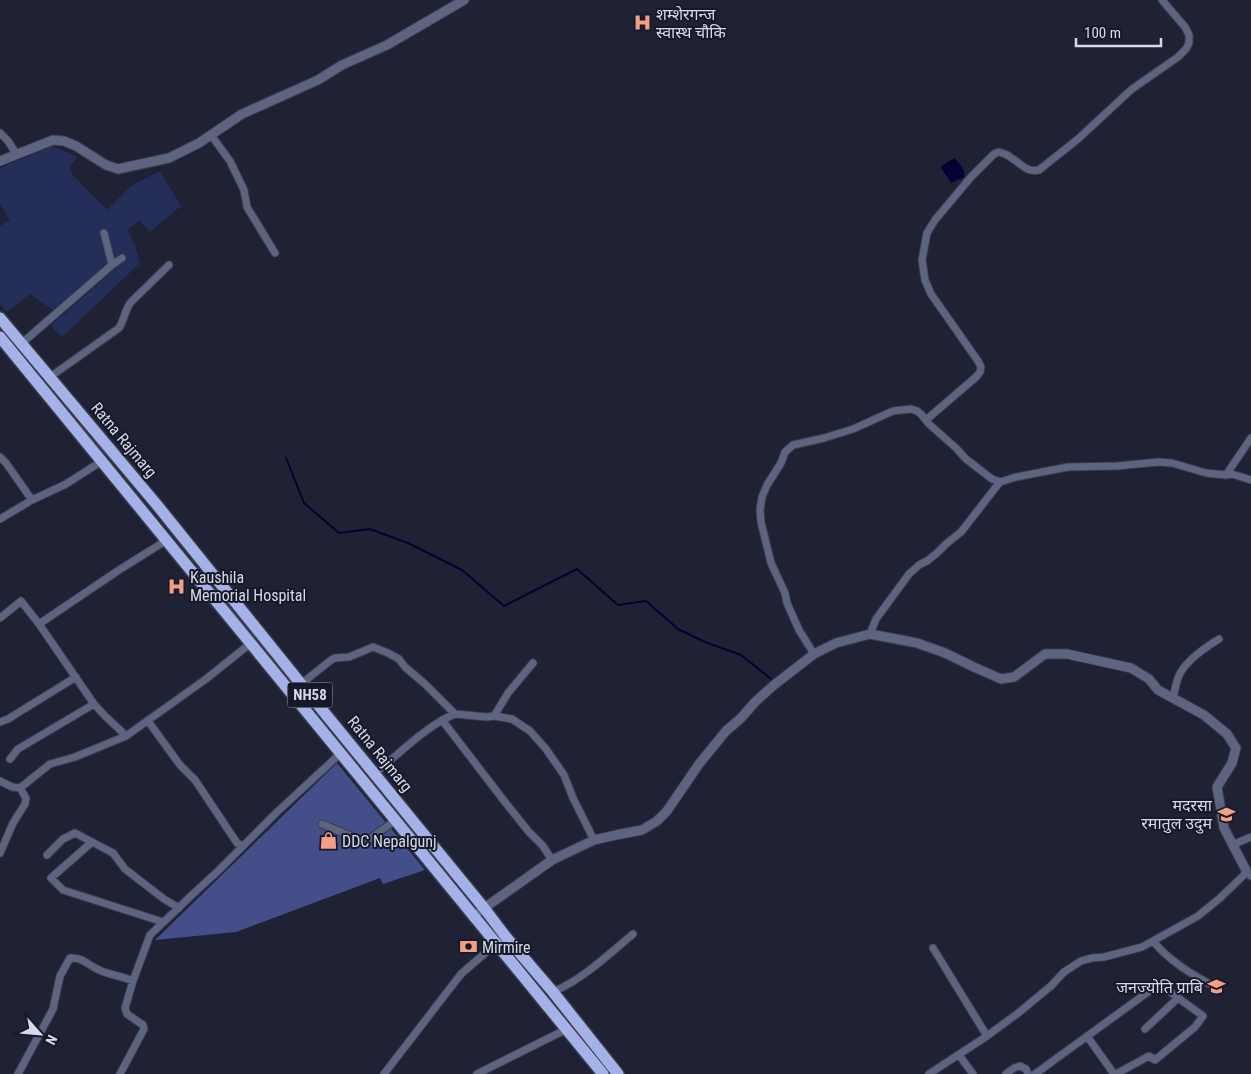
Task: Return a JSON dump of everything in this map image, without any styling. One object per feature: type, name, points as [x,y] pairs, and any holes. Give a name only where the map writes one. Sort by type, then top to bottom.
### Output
[{"type":"highway","name":"Ratna Rajmarg","points":[[0,318],[157,505],[484,908],[501,940],[603,1074]]},
{"type":"highway","name":"Ratna Rajmarg","points":[[1,339],[474,915],[553,992],[618,1074]]},
{"type":"street","points":[[0,161],[52,140],[76,146],[106,165],[118,169],[170,158],[199,143],[242,114],[318,80],[342,65],[387,45],[464,0]]},
{"type":"street","points":[[926,420],[976,376],[980,372],[981,367],[932,294],[925,280],[922,260],[927,233],[935,220],[994,154],[998,152],[1008,155],[1033,172],[1040,170],[1078,139],[1132,89],[1178,57],[1186,49],[1189,43],[1189,35],[1185,27],[1162,0]]},
{"type":"street","points":[[0,133],[17,154]]},
{"type":"street","points":[[211,135],[230,161],[244,190],[247,207],[276,254]]},
{"type":"street","points":[[104,232],[112,265]]},
{"type":"street","points":[[22,343],[122,258]]},
{"type":"street","points":[[50,377],[119,328],[126,308],[169,265]]},
{"type":"street","points":[[814,654],[799,630],[787,603],[780,580],[771,563],[760,510],[762,497],[767,485],[781,463],[785,452],[793,445],[853,429],[893,411],[911,409],[917,411],[966,459],[992,480],[1000,482],[1062,468],[1158,462],[1172,463],[1206,472],[1232,474],[1251,480]]},
{"type":"street","points":[[1226,474],[1251,438]]},
{"type":"street","points":[[0,457],[32,500]]},
{"type":"street","points":[[0,519],[32,500],[66,484],[102,461]]},
{"type":"street","points":[[870,634],[876,619],[909,574],[961,532],[1000,482]]},
{"type":"street","points":[[39,624],[167,540]]},
{"type":"street","points":[[0,618],[21,601],[94,704],[126,736]]},
{"type":"street","points":[[474,915],[552,860],[594,840],[642,830],[657,821],[667,811],[698,764],[726,731],[756,701],[814,654],[836,643],[870,634],[917,643],[945,653],[1001,679],[1014,677],[1046,654],[1067,654],[1131,668],[1149,680],[1158,690],[1204,715],[1227,734],[1236,748],[1232,763],[1217,787],[1224,828],[1249,874],[1198,916],[1153,941],[1104,957],[1081,961],[1064,972],[1035,1000],[987,1036],[930,1074]]},
{"type":"street","points":[[1172,697],[1177,687],[1178,676],[1198,653],[1219,639]]},
{"type":"street","points":[[20,788],[50,764],[75,757],[126,736],[206,679],[251,643]]},
{"type":"street","points":[[301,684],[331,660],[349,657],[373,646],[399,659],[405,667],[455,714]]},
{"type":"street","points":[[494,716],[508,693],[533,663]]},
{"type":"street","points":[[1,719],[8,719],[76,677]]},
{"type":"street","points":[[10,760],[18,749],[94,704]]},
{"type":"street","points":[[374,774],[428,730],[455,714],[512,719],[530,731],[546,749],[564,775],[594,840]]},
{"type":"street","points":[[442,720],[529,832],[543,846],[552,860]]},
{"type":"street","points":[[148,721],[180,765],[195,780],[237,843],[243,846]]},
{"type":"street","points":[[120,1074],[144,1029],[143,1025],[127,1014],[125,1008],[150,935],[340,752]]},
{"type":"street","points":[[0,781],[20,788],[26,798],[25,804],[13,823],[0,854]]},
{"type":"street","points":[[322,824],[365,842],[396,820]]},
{"type":"street","points":[[46,855],[63,839],[75,832],[113,853],[125,869],[164,900],[179,908]]},
{"type":"street","points":[[1232,845],[1251,837]]},
{"type":"street","points":[[92,842],[51,878],[64,890],[163,922]]},
{"type":"street","points":[[553,992],[589,970],[634,934]]},
{"type":"street","points":[[384,1074],[461,974],[501,940]]},
{"type":"street","points":[[1153,941],[1162,951],[1215,987]]},
{"type":"street","points":[[933,948],[987,1036]]},
{"type":"street","points":[[18,1074],[53,1009],[60,976],[70,958],[76,957],[106,973],[123,976],[133,981]]},
{"type":"street","points":[[1035,1074],[1087,1036],[1159,984],[1203,1016],[1195,1027],[1155,1060],[1149,1056],[1115,1074],[1087,1036]]},
{"type":"street","points":[[1145,1029],[1178,998]]},
{"type":"street","points":[[477,1074],[567,1029]]},
{"type":"street","points":[[959,1055],[973,1074]]},
{"type":"street","points":[[1006,1074],[1020,1066],[1028,1074]]},
{"type":"shaded area","points":[[52,146],[78,157],[70,166],[72,174],[107,210],[132,185],[160,171],[181,206],[150,232],[139,221],[127,230],[135,245],[140,263],[62,337],[51,326],[126,259],[122,252],[53,310],[30,294],[7,312],[0,304],[0,226],[10,220],[0,204],[0,168]]},
{"type":"shaded area","points":[[955,158],[963,169],[964,177],[951,183],[941,168],[942,165]]},
{"type":"shaded area","points":[[337,763],[425,870],[383,884],[380,878],[236,932],[155,940]]},
{"type":"waterway","points":[[286,458],[304,503],[339,533],[370,529],[408,543],[462,570],[504,606],[577,569],[618,605],[646,601],[678,629],[705,642],[741,655],[771,679]]},
{"type":"place","name":"शम्शेरगन्ज स्वास्थ चौकि","points":[[642,23]]},
{"type":"place","name":"Kaushila Memorial Hospital","points":[[176,586]]},
{"type":"place","name":"मदरसा रमातुल उदुम","points":[[1226,814]]},
{"type":"place","name":"DDC Nepalgunj","points":[[328,841]]},
{"type":"place","name":"Mirmire","points":[[468,947]]},
{"type":"place","name":"जनज्योति प्राबि","points":[[1217,987]]}]
